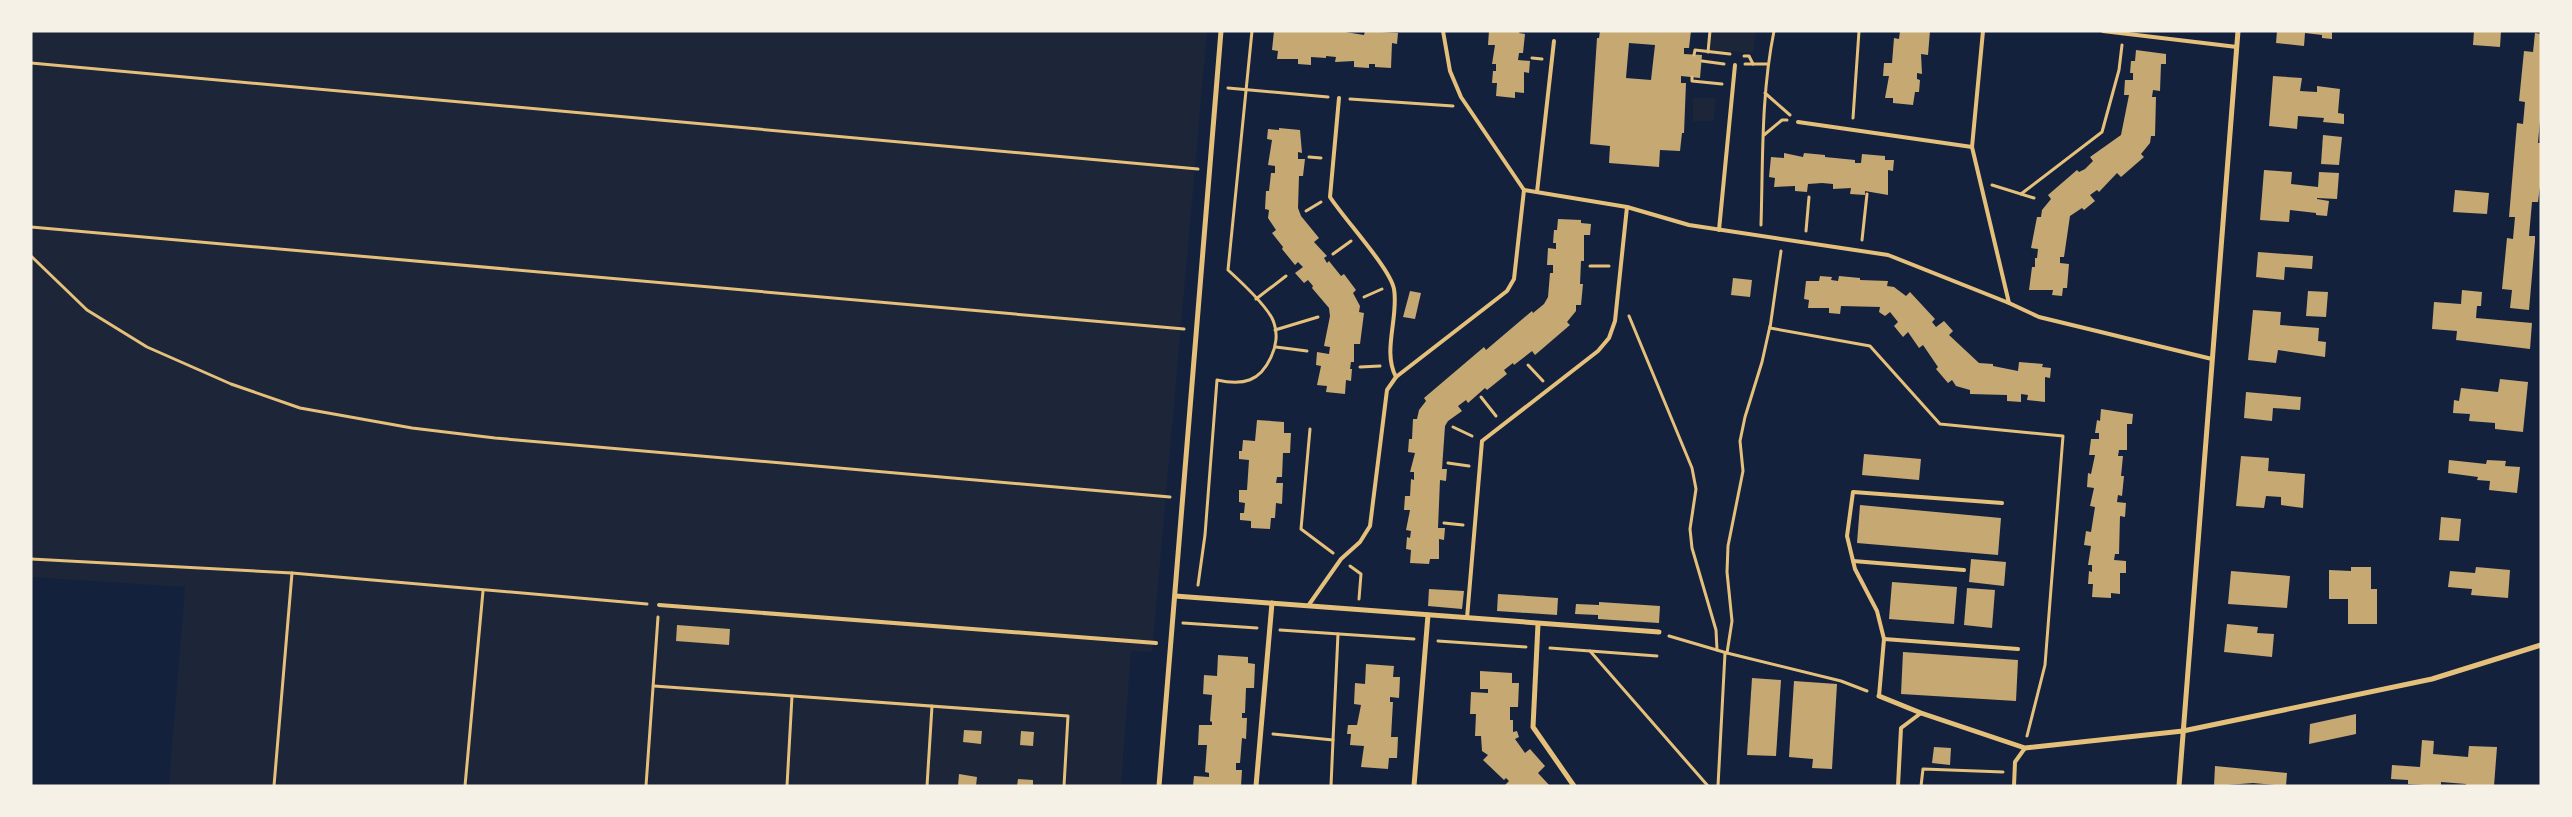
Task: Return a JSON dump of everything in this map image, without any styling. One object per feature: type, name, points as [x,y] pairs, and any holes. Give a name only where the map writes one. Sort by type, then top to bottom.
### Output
[{"type":"street","points":[[1159,786],[1221,31]]},
{"type":"street","points":[[2179,786],[2238,31]]},
{"type":"street","points":[[1175,596],[1659,632]]},
{"type":"street","points":[[1256,786],[1272,604]]},
{"type":"street","points":[[1414,786],[1428,615]]},
{"type":"street","points":[[1538,624],[1533,727],[1574,786]]},
{"type":"street","points":[[1878,696],[1921,713],[2025,748],[2183,731],[2432,679],[2541,645]]},
{"type":"lane","points":[[1308,606],[1340,559],[1360,542],[1370,526],[1387,390],[1396,377],[1507,291],[1514,279],[1524,190],[1461,97],[1450,71],[1444,31]]},
{"type":"lane","points":[[1983,31],[1972,146],[2009,304]]},
{"type":"lane","points":[[2103,31],[2237,47]]},
{"type":"lane","points":[[1537,192],[1554,41]]},
{"type":"lane","points":[[1720,230],[1735,65]]},
{"type":"lane","points":[[1339,98],[1330,197],[1379,262],[1392,284],[1396,306],[1390,366],[1396,377]]},
{"type":"lane","points":[[1798,122],[1972,146]]},
{"type":"lane","points":[[1524,190],[1627,207],[1689,226],[1888,255],[2039,317],[2212,359]]},
{"type":"lane","points":[[1467,618],[1482,441],[1598,351],[1609,338],[1616,321],[1627,207]]},
{"type":"lane","points":[[1878,696],[1884,639],[1877,611],[1853,562],[1847,536],[1853,492],[2002,504]]},
{"type":"lane","points":[[1853,562],[1964,570]]},
{"type":"lane","points":[[659,605],[1156,643]]},
{"type":"lane","points":[[1884,639],[2018,649]]},
{"type":"lane","points":[[1898,786],[1901,728],[1921,713]]},
{"type":"lane","points":[[2014,786],[2015,762],[2025,748]]},
{"type":"path","points":[[1197,598],[1205,535],[1218,380],[1229,383],[1248,381],[1264,372],[1276,347],[1274,322],[1244,284],[1228,270],[1252,31]]},
{"type":"path","points":[[1708,52],[1710,31]]},
{"type":"path","points":[[1760,231],[1767,64],[1774,31]]},
{"type":"path","points":[[1852,130],[1860,31]]},
{"type":"path","points":[[2021,194],[2102,132],[2119,70],[2122,44],[2116,43]]},
{"type":"path","points":[[1694,55],[1695,50],[1733,54]]},
{"type":"path","points":[[1741,55],[1749,56],[1754,64]]},
{"type":"path","points":[[31,63],[1210,170]]},
{"type":"path","points":[[1692,77],[1692,81],[1734,85]]},
{"type":"path","points":[[1765,93],[1798,122]]},
{"type":"path","points":[[1764,136],[1782,120],[1798,122]]},
{"type":"path","points":[[1980,182],[2034,198]]},
{"type":"path","points":[[1861,250],[1867,194]]},
{"type":"path","points":[[1806,236],[1809,197]]},
{"type":"path","points":[[31,227],[1196,331]]},
{"type":"path","points":[[1333,254],[1358,235]]},
{"type":"path","points":[[1718,786],[1726,653],[1732,621],[1727,572],[1728,546],[1743,471],[1740,441],[1770,326],[1783,241]]},
{"type":"path","points":[[31,256],[87,310],[147,347],[231,384],[300,408],[412,428],[496,438],[1183,498]]},
{"type":"path","points":[[1590,266],[1621,267]]},
{"type":"path","points":[[1256,299],[1286,276]]},
{"type":"path","points":[[1364,297],[1392,284]]},
{"type":"path","points":[[1618,296],[1626,307],[1692,468],[1696,489],[1690,529],[1692,548],[1716,630],[1717,650]]},
{"type":"path","points":[[1275,330],[1318,317]]},
{"type":"path","points":[[1770,326],[1870,346],[1940,424],[2063,436],[2044,666],[2025,748]]},
{"type":"path","points":[[1276,347],[1307,350]]},
{"type":"path","points":[[1528,364],[1550,388]]},
{"type":"path","points":[[1360,367],[1390,366]]},
{"type":"path","points":[[1480,397],[1503,424]]},
{"type":"path","points":[[1453,427],[1482,441]]},
{"type":"path","points":[[1310,429],[1301,529],[1361,574],[1358,610]]},
{"type":"path","points":[[1448,463],[1480,468]]},
{"type":"path","points":[[1444,523],[1475,527]]},
{"type":"path","points":[[31,559],[292,573],[659,605],[646,786]]},
{"type":"path","points":[[274,786],[292,573]]},
{"type":"path","points":[[465,786],[483,591]]},
{"type":"path","points":[[1659,632],[1726,653],[1841,680],[1878,696]]},
{"type":"path","points":[[1331,786],[1338,634]]},
{"type":"path","points":[[1590,651],[1708,786]]},
{"type":"path","points":[[654,686],[1068,716],[1064,786]]},
{"type":"path","points":[[787,786],[792,696]]},
{"type":"path","points":[[927,786],[932,706]]},
{"type":"path","points":[[1260,733],[1333,740]]},
{"type":"path","points":[[1921,786],[1923,769],[2015,773]]},
{"type":"shaded area","points":[[31,31],[1207,31],[1152,652],[1131,651],[1121,786],[169,786],[185,587],[31,577]]},
{"type":"shaded area","points":[[1712,31],[1756,31],[1753,53],[1710,50]]},
{"type":"shaded area","points":[[1693,98],[1715,98],[1714,121],[1693,121]]},
{"type":"building","points":[[1274,31],[1339,31],[1364,35],[1365,31],[1398,33],[1397,44],[1392,43],[1391,68],[1375,67],[1375,64],[1369,64],[1369,68],[1354,67],[1354,61],[1335,62],[1336,57],[1326,56],[1326,58],[1311,57],[1311,65],[1298,64],[1298,59],[1277,59],[1278,51],[1272,50]]},
{"type":"building","points":[[1489,31],[1520,31],[1519,33],[1525,34],[1523,53],[1519,53],[1518,60],[1530,61],[1529,73],[1524,72],[1524,93],[1515,92],[1515,98],[1496,96],[1497,83],[1492,83],[1493,71],[1496,71],[1496,64],[1492,64],[1495,45],[1488,45]]},
{"type":"building","points":[[1600,31],[1691,31],[1689,48],[1684,48],[1684,54],[1702,55],[1700,78],[1681,76],[1681,83],[1686,83],[1684,133],[1682,133],[1680,151],[1660,150],[1659,167],[1609,163],[1610,146],[1590,144],[1597,38],[1599,38]],"holes":[[[1629,43],[1655,45],[1651,80],[1626,78]]]},
{"type":"building","points":[[1900,31],[1930,31],[1928,55],[1921,54],[1922,74],[1917,73],[1917,79],[1920,80],[1919,92],[1915,92],[1913,105],[1893,103],[1893,98],[1885,98],[1889,76],[1883,76],[1884,63],[1892,63],[1894,38],[1899,39]]},
{"type":"building","points":[[2277,31],[2332,31],[2332,39],[2322,38],[2322,35],[2305,33],[2304,46],[2276,43]]},
{"type":"building","points":[[2474,31],[2501,31],[2500,47],[2473,45]]},
{"type":"building","points":[[2535,33],[2541,34],[2541,108],[2538,143],[2541,143],[2541,178],[2538,202],[2532,202],[2529,236],[2535,236],[2535,241],[2529,310],[2510,308],[2512,290],[2502,289],[2507,238],[2513,239],[2515,217],[2509,217],[2517,123],[2523,124],[2525,102],[2519,101],[2524,51],[2533,52]]},
{"type":"building","points":[[2136,50],[2166,54],[2166,64],[2161,64],[2160,91],[2153,90],[2152,97],[2156,97],[2155,136],[2151,136],[2150,143],[2141,154],[2144,157],[2121,177],[2117,173],[2099,192],[2097,190],[2090,195],[2095,201],[2084,210],[2082,208],[2070,216],[2064,257],[2060,257],[2060,263],[2069,264],[2067,288],[2063,288],[2062,296],[2052,295],[2053,290],[2029,290],[2032,267],[2035,267],[2038,249],[2031,248],[2037,217],[2041,217],[2042,210],[2051,199],[2048,195],[2077,170],[2079,172],[2085,169],[2093,161],[2090,157],[2121,135],[2129,95],[2124,95],[2125,80],[2133,80],[2133,73],[2130,73],[2131,61],[2135,61]]},
{"type":"building","points":[[2273,76],[2302,78],[2300,91],[2317,92],[2317,86],[2340,89],[2338,113],[2344,114],[2344,124],[2323,122],[2324,118],[2298,116],[2297,129],[2269,126]]},
{"type":"building","points":[[1279,128],[1300,130],[1302,153],[1298,152],[1298,159],[1305,159],[1303,176],[1299,176],[1298,208],[1301,216],[1319,238],[1314,242],[1327,256],[1324,258],[1327,263],[1329,261],[1341,276],[1344,274],[1356,290],[1353,293],[1360,306],[1359,312],[1364,313],[1360,344],[1354,344],[1354,362],[1351,362],[1350,369],[1352,369],[1351,381],[1346,380],[1345,394],[1326,392],[1327,386],[1317,385],[1321,366],[1316,365],[1317,352],[1329,354],[1330,347],[1324,346],[1330,316],[1329,308],[1312,288],[1313,286],[1308,280],[1304,283],[1295,273],[1303,267],[1298,262],[1295,265],[1282,249],[1283,247],[1272,233],[1276,230],[1268,218],[1269,210],[1265,209],[1266,191],[1269,191],[1271,173],[1275,173],[1275,166],[1268,165],[1272,140],[1267,139],[1268,129],[1279,130]]},
{"type":"building","points":[[2323,135],[2342,137],[2339,165],[2321,164]]},
{"type":"building","points":[[1784,153],[1803,157],[1804,153],[1825,155],[1825,157],[1855,160],[1855,163],[1861,163],[1862,154],[1885,156],[1885,160],[1894,160],[1893,171],[1888,170],[1888,195],[1865,191],[1865,195],[1850,194],[1851,188],[1833,189],[1833,184],[1822,183],[1808,184],[1807,192],[1795,191],[1795,186],[1774,187],[1775,178],[1769,177],[1771,157],[1784,158]]},
{"type":"building","points":[[2264,170],[2292,172],[2291,184],[2318,187],[2319,172],[2339,173],[2337,199],[2317,198],[2329,201],[2327,216],[2290,210],[2289,222],[2260,220]]},
{"type":"building","points":[[2455,190],[2489,193],[2487,214],[2453,212]]},
{"type":"building","points":[[1558,219],[1581,220],[1581,223],[1591,224],[1590,235],[1584,235],[1584,261],[1581,261],[1580,284],[1583,284],[1581,305],[1576,305],[1576,311],[1567,322],[1570,325],[1535,355],[1532,351],[1504,370],[1507,374],[1487,390],[1485,388],[1468,403],[1466,400],[1458,406],[1462,411],[1448,421],[1445,426],[1442,469],[1447,469],[1446,481],[1440,480],[1438,528],[1445,528],[1444,540],[1439,539],[1439,559],[1430,559],[1429,564],[1410,563],[1411,550],[1406,549],[1407,537],[1410,538],[1411,531],[1406,530],[1410,510],[1404,510],[1405,496],[1410,496],[1411,479],[1414,480],[1414,472],[1410,472],[1415,453],[1408,452],[1409,439],[1412,439],[1413,419],[1417,419],[1419,410],[1426,401],[1424,398],[1484,347],[1486,350],[1532,311],[1533,313],[1544,304],[1548,297],[1550,273],[1553,273],[1553,265],[1547,265],[1548,248],[1556,249],[1556,243],[1553,243],[1554,230],[1557,230]]},
{"type":"building","points":[[2258,252],[2313,256],[2312,269],[2285,267],[2284,280],[2256,277]]},
{"type":"building","points":[[1820,276],[1832,277],[1831,280],[1838,281],[1839,276],[1860,278],[1860,280],[1888,281],[1887,286],[1894,287],[1906,296],[1910,292],[1935,319],[1932,322],[1936,327],[1944,321],[1953,331],[1949,335],[1979,363],[1993,364],[1993,366],[2018,371],[2019,362],[2043,364],[2042,367],[2051,368],[2050,378],[2045,377],[2045,402],[2027,400],[2028,395],[2021,394],[2021,402],[2007,401],[2007,395],[1970,394],[1970,390],[1956,386],[1952,380],[1948,383],[1936,369],[1938,367],[1923,345],[1919,348],[1908,332],[1903,337],[1894,326],[1898,322],[1890,312],[1885,316],[1879,312],[1880,307],[1841,306],[1840,314],[1829,313],[1829,308],[1808,308],[1809,300],[1804,299],[1806,281],[1819,281]]},
{"type":"building","points":[[1733,278],[1752,280],[1750,297],[1731,295]]},
{"type":"building","points":[[2462,290],[2482,292],[2481,306],[2477,306],[2476,318],[2532,323],[2530,349],[2456,340],[2457,331],[2432,329],[2434,302],[2461,304]]},
{"type":"building","points":[[1410,291],[1421,293],[1415,319],[1403,317]]},
{"type":"building","points":[[2308,291],[2328,292],[2326,317],[2306,316]]},
{"type":"building","points":[[2253,310],[2281,312],[2280,325],[2319,328],[2318,341],[2326,342],[2325,357],[2278,350],[2276,363],[2248,360]]},
{"type":"building","points":[[2500,379],[2528,382],[2523,432],[2495,429],[2495,423],[2469,421],[2470,414],[2453,413],[2454,400],[2459,401],[2461,388],[2498,392]]},
{"type":"building","points":[[2246,392],[2301,397],[2300,410],[2273,408],[2272,421],[2244,418]]},
{"type":"building","points":[[2101,409],[2133,414],[2132,424],[2127,424],[2127,450],[2119,450],[2118,456],[2123,456],[2121,476],[2124,476],[2122,496],[2118,495],[2117,502],[2126,503],[2125,517],[2120,516],[2119,554],[2115,554],[2114,560],[2126,561],[2126,573],[2120,573],[2120,594],[2111,593],[2111,598],[2092,597],[2093,584],[2088,584],[2089,571],[2092,572],[2092,565],[2088,565],[2091,546],[2084,545],[2086,531],[2091,532],[2095,507],[2090,506],[2094,488],[2087,487],[2088,473],[2091,474],[2095,455],[2089,455],[2091,439],[2099,439],[2099,433],[2095,433],[2097,420],[2100,421]]},
{"type":"building","points":[[1257,420],[1284,422],[1284,433],[1291,433],[1290,453],[1283,453],[1282,477],[1277,477],[1276,483],[1283,483],[1282,504],[1276,503],[1275,518],[1271,518],[1270,529],[1251,528],[1251,521],[1240,520],[1240,513],[1244,513],[1245,503],[1239,502],[1239,490],[1247,490],[1249,460],[1239,459],[1239,451],[1242,451],[1243,440],[1255,441]]},
{"type":"building","points":[[1864,454],[1921,459],[1919,480],[1862,475]]},
{"type":"building","points":[[2241,456],[2269,458],[2268,471],[2305,474],[2303,508],[2281,505],[2281,497],[2266,496],[2264,508],[2236,506]]},
{"type":"building","points":[[2449,460],[2486,464],[2487,460],[2506,461],[2505,466],[2520,467],[2517,493],[2489,490],[2490,481],[2477,480],[2478,477],[2448,473]]},
{"type":"building","points":[[1860,505],[2001,518],[1998,555],[1857,543]]},
{"type":"building","points":[[2441,517],[2461,519],[2459,541],[2439,540]]},
{"type":"building","points":[[1971,559],[2006,562],[2004,586],[1969,582]]},
{"type":"building","points":[[2351,567],[2371,567],[2371,589],[2377,589],[2377,624],[2348,624],[2348,599],[2329,599],[2329,570],[2351,571]]},
{"type":"building","points":[[2476,567],[2510,570],[2508,598],[2471,595],[2472,589],[2448,587],[2450,571],[2475,573]]},
{"type":"building","points":[[2231,571],[2290,576],[2287,608],[2228,604]]},
{"type":"building","points":[[1892,582],[1957,587],[1954,624],[1889,619]]},
{"type":"building","points":[[1967,588],[1995,590],[1992,628],[1964,625]]},
{"type":"building","points":[[1429,589],[1464,591],[1462,609],[1428,606]]},
{"type":"building","points":[[1498,594],[1558,598],[1557,615],[1497,611]]},
{"type":"building","points":[[1599,602],[1660,606],[1659,623],[1598,619],[1598,615],[1575,614],[1576,604],[1599,605]]},
{"type":"building","points":[[2227,624],[2258,627],[2257,633],[2274,634],[2272,657],[2224,652]]},
{"type":"building","points":[[677,625],[730,629],[729,645],[676,641]]},
{"type":"building","points":[[1903,652],[2018,660],[2016,701],[1901,694]]},
{"type":"building","points":[[1218,655],[1248,657],[1248,663],[1255,664],[1254,688],[1246,688],[1245,713],[1242,713],[1242,718],[1247,718],[1246,739],[1242,738],[1240,763],[1236,763],[1236,770],[1242,770],[1241,786],[1193,786],[1194,776],[1209,777],[1209,773],[1205,772],[1207,745],[1198,745],[1199,725],[1212,725],[1210,721],[1212,695],[1203,694],[1204,675],[1217,676]]},
{"type":"building","points":[[1366,664],[1394,666],[1393,677],[1400,677],[1399,698],[1390,697],[1390,702],[1393,702],[1391,737],[1398,737],[1397,758],[1389,758],[1388,769],[1361,767],[1364,746],[1350,745],[1351,734],[1347,734],[1348,725],[1357,725],[1361,705],[1354,704],[1355,683],[1365,684]]},
{"type":"building","points":[[1480,671],[1512,673],[1512,683],[1519,683],[1518,707],[1510,707],[1510,720],[1513,720],[1513,732],[1517,731],[1519,737],[1515,739],[1525,753],[1530,749],[1545,766],[1538,773],[1550,786],[1504,786],[1509,781],[1506,778],[1504,780],[1483,760],[1488,755],[1482,751],[1481,736],[1475,736],[1476,714],[1470,714],[1471,692],[1488,693],[1488,689],[1480,689]]},
{"type":"building","points":[[1752,678],[1781,680],[1776,756],[1747,755]]},
{"type":"building","points":[[1794,681],[1837,684],[1832,769],[1812,768],[1813,759],[1789,757]]},
{"type":"building","points":[[2356,714],[2356,734],[2309,744],[2310,724]]},
{"type":"building","points":[[964,730],[982,731],[981,744],[963,742]]},
{"type":"building","points":[[1021,731],[1034,732],[1033,746],[1020,745]]},
{"type":"building","points":[[2422,740],[2434,741],[2433,754],[2468,757],[2469,746],[2497,747],[2494,786],[2466,786],[2466,784],[2441,782],[2441,786],[2408,784],[2408,780],[2391,779],[2392,765],[2420,767]]},
{"type":"building","points":[[1934,747],[1951,748],[1950,765],[1932,763]]},
{"type":"building","points":[[2215,766],[2287,773],[2286,786],[2253,783],[2214,786]]},
{"type":"building","points":[[959,774],[977,777],[976,786],[958,786]]},
{"type":"building","points":[[1018,779],[1033,780],[1033,786],[1017,786]]}]
